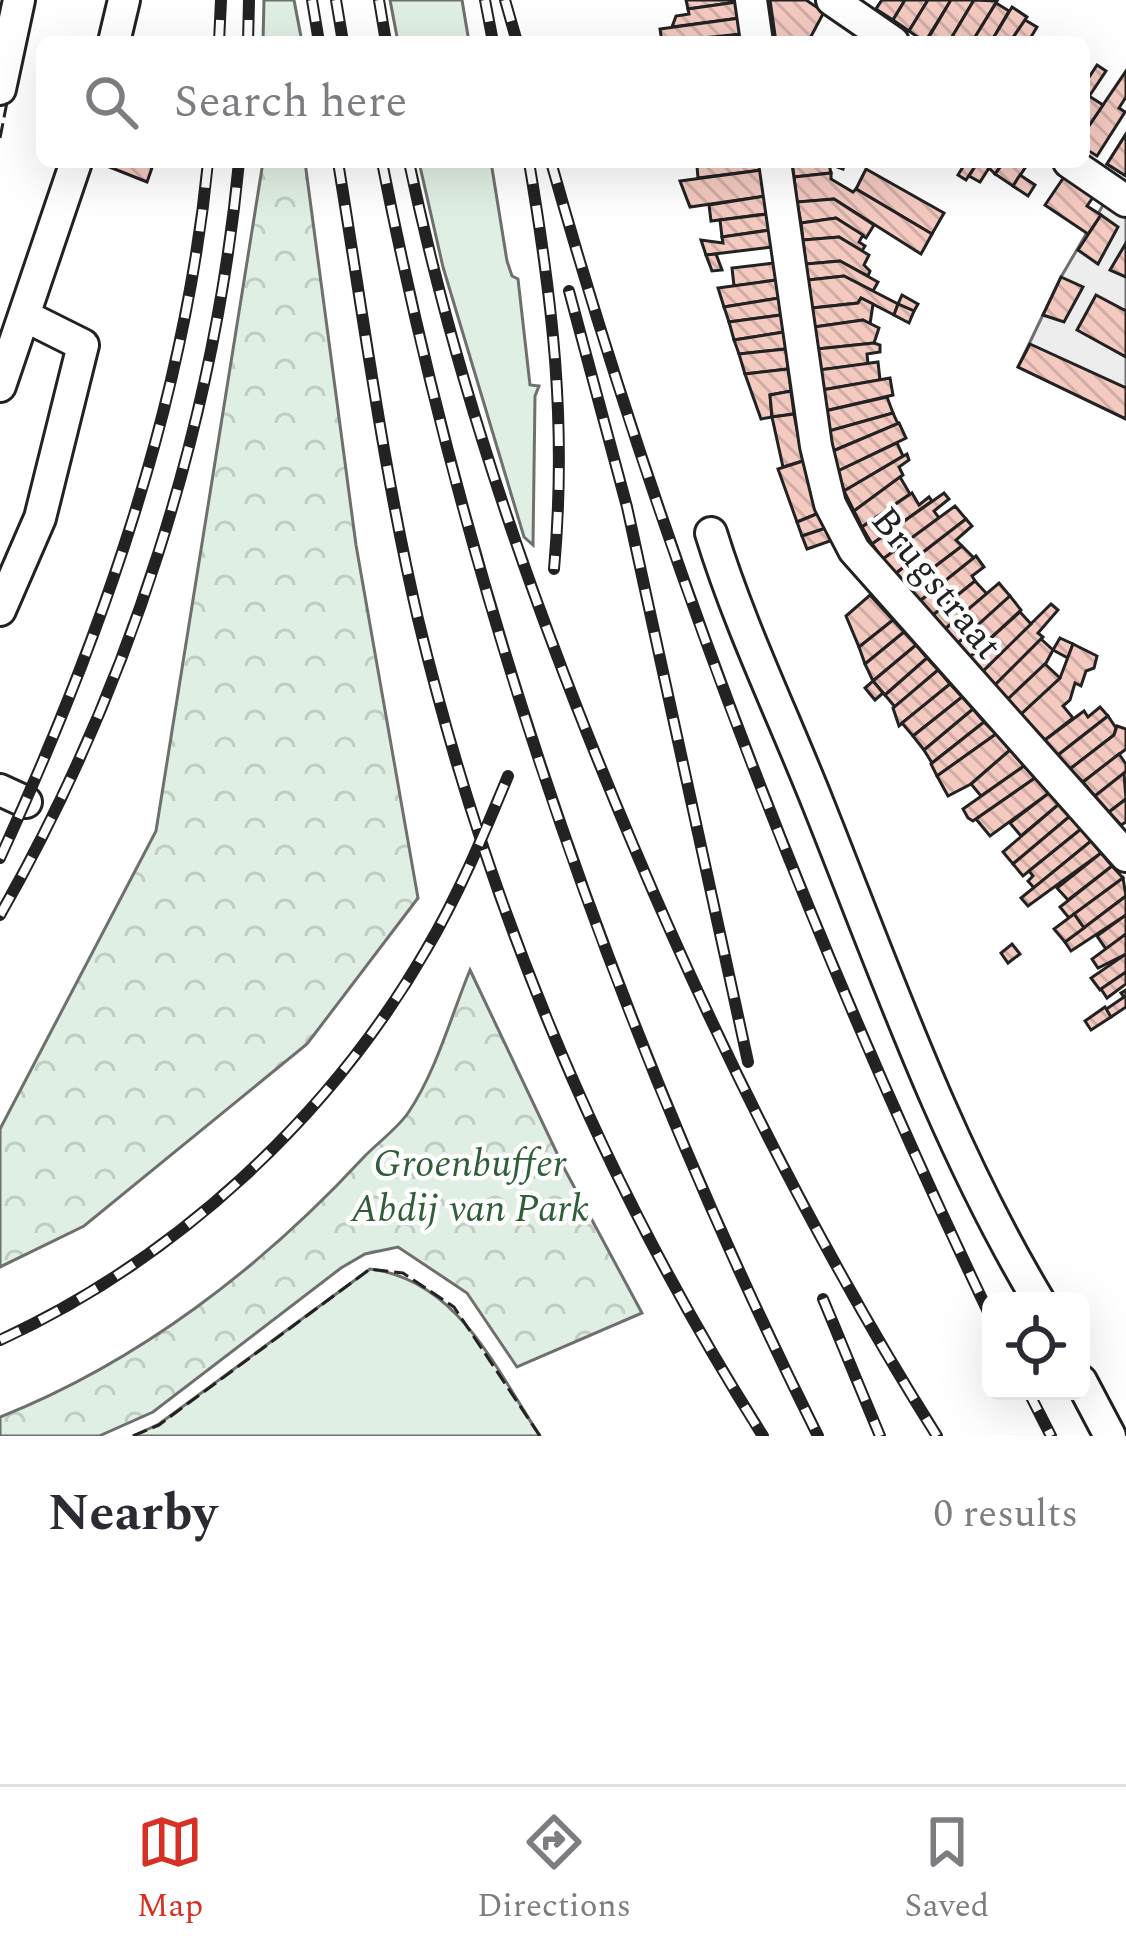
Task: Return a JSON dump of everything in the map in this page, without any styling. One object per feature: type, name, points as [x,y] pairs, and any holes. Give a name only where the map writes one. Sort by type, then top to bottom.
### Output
[{"type":"street","points":[[0,89],[19,0]]},
{"type":"street","points":[[115,36],[124,0]]},
{"type":"street","points":[[751,0],[756,36]]},
{"type":"street","points":[[841,2],[885,36]]},
{"type":"street","points":[[0,386],[74,168]]},
{"type":"street","name":"Brugstraat","points":[[776,168],[819,463],[840,526],[886,590],[1126,856]]},
{"type":"street","points":[[1079,168],[1126,200]]},
{"type":"street","points":[[0,610],[40,518],[83,345],[26,316]]},
{"type":"street","points":[[711,533],[728,587],[819,805],[887,986],[1000,1235],[1034,1292]]},
{"type":"street","points":[[1090,1398],[1110,1436]]},
{"type":"green space","points":[[264,0],[294,0],[301,36],[263,36]]},
{"type":"green space","points":[[390,0],[462,0],[468,36],[397,36]]},
{"type":"green space","points":[[262,168],[306,168],[356,545],[418,898],[307,1044],[84,1226],[0,1267],[0,1129],[156,831]]},
{"type":"green space","points":[[420,168],[492,168],[507,261],[518,279],[530,385],[539,386],[535,396],[533,545],[524,537],[443,267]]},
{"type":"green space","name":"Groenbuffer Abdij van Park","points":[[470,970],[564,1168],[642,1313],[517,1367],[467,1293],[398,1247],[365,1254],[341,1268],[153,1412],[99,1436],[0,1436],[0,1417],[101,1369],[196,1308],[283,1237],[392,1131],[427,1080]]},
{"type":"green space","points":[[370,1269],[401,1277],[451,1309],[490,1356],[540,1436],[133,1436],[159,1424]]},
{"type":"shaded area","points":[[1106,200],[1126,212],[1126,419],[1018,367],[1061,277]]},
{"type":"building","points":[[686,0],[737,0],[737,2],[688,9]]},
{"type":"building","points":[[770,0],[806,0],[824,12],[811,36],[775,36]]},
{"type":"building","points":[[882,0],[905,0],[893,20],[876,9]]},
{"type":"building","points":[[882,0],[905,0],[893,20],[876,9]]},
{"type":"building","points":[[905,0],[928,0],[909,31],[893,20]]},
{"type":"building","points":[[928,0],[951,0],[929,36],[909,31]]},
{"type":"building","points":[[951,0],[974,0],[953,36],[930,36]]},
{"type":"building","points":[[974,0],[997,1],[976,36],[953,36]]},
{"type":"building","points":[[737,2],[740,18],[672,27],[676,16],[689,14],[688,9]]},
{"type":"building","points":[[996,3],[1009,11],[994,36],[976,36]]},
{"type":"building","points":[[1012,7],[1027,17],[1014,36],[995,36]]},
{"type":"building","points":[[740,18],[742,34],[661,36],[660,29]]},
{"type":"building","points":[[1025,20],[1037,27],[1032,36],[1014,36]]},
{"type":"building","points":[[1097,65],[1106,71],[1090,95],[1090,76]]},
{"type":"building","points":[[1126,71],[1126,97],[1119,108],[1125,112],[1097,156],[1090,152],[1090,124]]},
{"type":"building","points":[[1090,97],[1103,105],[1090,124]]},
{"type":"building","points":[[1126,134],[1126,176],[1107,164]]},
{"type":"building","points":[[1126,134],[1126,176],[1107,164]]},
{"type":"building","points":[[112,168],[152,168],[147,182]]},
{"type":"building","points":[[697,168],[762,168],[762,170],[698,178]]},
{"type":"building","points":[[793,168],[830,168],[831,173],[794,177]]},
{"type":"building","points":[[962,168],[974,168],[966,180],[958,175]]},
{"type":"building","points":[[974,168],[989,168],[980,182],[969,176]]},
{"type":"building","points":[[1000,168],[1025,168],[1013,186],[995,174]]},
{"type":"building","points":[[866,169],[944,213],[932,234],[856,189]]},
{"type":"building","points":[[762,170],[765,196],[690,207],[680,181]]},
{"type":"building","points":[[831,173],[831,179],[932,234],[921,254],[834,199],[797,202],[794,177]]},
{"type":"building","points":[[1066,174],[1096,193],[1087,206],[1101,215],[1088,234],[1045,205]]},
{"type":"building","points":[[1020,175],[1035,185],[1028,196],[1013,186]]},
{"type":"building","points":[[765,196],[767,214],[711,221],[709,205]]},
{"type":"building","points":[[834,199],[874,225],[866,238],[836,218],[801,223],[797,202]]},
{"type":"building","points":[[767,214],[770,230],[722,237],[720,220]]},
{"type":"building","points":[[1101,215],[1118,227],[1098,264],[1078,250]]},
{"type":"building","points":[[836,218],[863,235],[862,251],[839,237],[803,240],[801,223]]},
{"type":"building","points":[[770,230],[772,247],[706,255],[701,240],[723,243],[722,237]]},
{"type":"building","points":[[839,237],[869,255],[864,265],[868,276],[840,261],[806,264],[803,240]]},
{"type":"building","points":[[1126,243],[1126,277],[1110,270]]},
{"type":"building","points":[[716,254],[722,270],[712,271],[706,255]]},
{"type":"building","points":[[840,261],[878,282],[873,291],[844,276],[808,280],[806,264]]},
{"type":"building","points":[[774,263],[776,280],[734,286],[732,268]]},
{"type":"building","points":[[844,276],[898,304],[894,315],[861,298],[858,303],[812,308],[808,280]]},
{"type":"building","points":[[1061,277],[1083,287],[1064,322],[1043,315]]},
{"type":"building","points":[[776,280],[779,298],[724,307],[718,288]]},
{"type":"building","points":[[902,295],[918,304],[914,311],[898,304]]},
{"type":"building","points":[[1096,295],[1126,311],[1126,357],[1077,330]]},
{"type":"building","points":[[779,298],[781,315],[729,322],[724,307]]},
{"type":"building","points":[[861,298],[873,304],[870,324],[863,320],[814,327],[812,308],[858,303]]},
{"type":"building","points":[[898,304],[914,311],[909,323],[894,315]]},
{"type":"building","points":[[781,315],[784,332],[734,340],[729,322]]},
{"type":"building","points":[[863,320],[879,328],[874,343],[817,349],[814,327]]},
{"type":"building","points":[[784,332],[786,349],[739,354],[734,340]]},
{"type":"building","points":[[1030,344],[1126,388],[1126,419],[1018,367]]},
{"type":"building","points":[[880,345],[880,352],[867,354],[868,364],[819,370],[817,349]]},
{"type":"building","points":[[786,349],[788,369],[745,374],[739,354]]},
{"type":"building","points":[[878,362],[880,380],[822,390],[819,370]]},
{"type":"building","points":[[788,369],[791,391],[770,395],[772,417],[761,419],[745,374]]},
{"type":"building","points":[[890,378],[893,395],[825,411],[822,390]]},
{"type":"building","points":[[791,391],[794,414],[772,417],[770,395]]},
{"type":"building","points":[[887,397],[893,413],[829,431],[825,411]]},
{"type":"building","points":[[893,413],[898,424],[833,451],[829,431]]},
{"type":"building","points":[[794,414],[803,461],[783,467],[772,417]]},
{"type":"building","points":[[899,423],[906,438],[838,471],[833,451]]},
{"type":"building","points":[[897,443],[903,456],[844,491],[838,471]]},
{"type":"building","points":[[907,454],[909,460],[899,467],[903,475],[854,511],[844,491]]},
{"type":"building","points":[[803,461],[819,513],[797,522],[778,469]]},
{"type":"building","points":[[900,477],[910,494],[862,527],[854,511]]},
{"type":"building","points":[[912,493],[919,505],[929,497],[932,501],[872,544],[862,527]]},
{"type":"building","points":[[944,493],[949,499],[934,511],[939,518],[883,559],[872,544]]},
{"type":"building","points":[[955,506],[966,519],[895,574],[883,559]]},
{"type":"building","points":[[819,513],[826,528],[802,536],[797,522]]},
{"type":"building","points":[[966,519],[972,526],[956,540],[962,546],[908,587],[895,574]]},
{"type":"building","points":[[826,528],[833,540],[807,549],[802,536]]},
{"type":"building","points":[[962,546],[974,558],[920,601],[908,587]]},
{"type":"building","points":[[976,556],[984,567],[972,576],[975,581],[933,615],[920,601]]},
{"type":"building","points":[[975,581],[987,594],[945,629],[933,615]]},
{"type":"building","points":[[999,583],[1010,596],[958,643],[945,629]]},
{"type":"building","points":[[870,595],[893,620],[859,647],[846,616]]},
{"type":"building","points":[[1010,596],[1021,610],[970,657],[958,643]]},
{"type":"building","points":[[1051,604],[1058,610],[1038,633],[1043,637],[995,685],[983,671]]},
{"type":"building","points":[[1020,612],[1031,624],[983,671],[970,657]]},
{"type":"building","points":[[893,620],[904,632],[865,664],[859,647]]},
{"type":"building","points":[[904,632],[916,645],[873,681],[865,664]]},
{"type":"building","points":[[1060,638],[1073,644],[1068,658],[1053,650]]},
{"type":"building","points":[[1041,639],[1053,650],[1046,663],[1008,699],[995,685]]},
{"type":"building","points":[[1073,644],[1097,656],[1094,668],[1086,671],[1081,686],[1075,683],[1063,706],[1073,718],[1045,740],[1021,714],[1060,678]]},
{"type":"building","points":[[916,645],[927,658],[885,695],[873,681]]},
{"type":"building","points":[[927,658],[938,670],[895,707],[885,695]]},
{"type":"building","points":[[1045,664],[1060,678],[1021,714],[1008,699]]},
{"type":"building","points":[[938,670],[950,684],[899,726],[893,708]]},
{"type":"building","points":[[873,681],[883,693],[875,700],[865,688]]},
{"type":"building","points":[[950,684],[962,697],[913,736],[902,723]]},
{"type":"building","points":[[962,697],[973,709],[924,750],[913,736]]},
{"type":"building","points":[[1100,707],[1108,716],[1058,755],[1045,740],[1084,711],[1088,717]]},
{"type":"building","points":[[973,709],[984,722],[932,763],[924,750]]},
{"type":"building","points":[[1108,716],[1116,728],[1114,735],[1070,769],[1058,755]]},
{"type":"building","points":[[984,722],[996,734],[937,776],[931,764]]},
{"type":"building","points":[[1117,726],[1126,729],[1126,749],[1083,782],[1070,769],[1114,735]]},
{"type":"building","points":[[996,734],[1010,750],[971,784],[948,796],[937,776]]},
{"type":"building","points":[[1010,750],[1024,766],[981,796],[971,784]]},
{"type":"building","points":[[1119,754],[1126,772],[1095,796],[1083,782]]},
{"type":"building","points":[[1024,766],[1035,778],[973,821],[968,818],[963,809]]},
{"type":"building","points":[[1124,773],[1126,799],[1109,812],[1095,796]]},
{"type":"building","points":[[1035,778],[1049,793],[990,836],[976,819]]},
{"type":"building","points":[[1049,793],[1059,804],[1021,836],[1010,823]]},
{"type":"building","points":[[1126,799],[1126,822],[1121,825],[1109,812]]},
{"type":"building","points":[[1059,804],[1070,816],[1013,864],[1003,852]]},
{"type":"building","points":[[1070,816],[1081,829],[1023,876],[1013,864]]},
{"type":"building","points":[[1081,829],[1091,841],[1034,888],[1028,881],[1033,876],[1029,871]]},
{"type":"building","points":[[1091,841],[1101,853],[1028,906],[1021,898]]},
{"type":"building","points":[[1101,853],[1112,866],[1068,900],[1057,888]]},
{"type":"building","points":[[1112,866],[1123,878],[1069,918],[1060,907]]},
{"type":"building","points":[[1123,878],[1126,896],[1084,928],[1074,914]]},
{"type":"building","points":[[1126,896],[1126,915],[1071,951],[1065,942]]},
{"type":"building","points":[[1074,914],[1084,928],[1065,942],[1054,929]]},
{"type":"building","points":[[1126,915],[1126,934],[1106,949],[1097,936]]},
{"type":"building","points":[[1126,934],[1126,954],[1098,968],[1092,959]]},
{"type":"building","points":[[1012,944],[1020,954],[1008,963],[1001,953]]},
{"type":"building","points":[[1126,954],[1126,972],[1100,990],[1091,978]]},
{"type":"building","points":[[1126,972],[1126,984],[1107,998],[1101,989]]},
{"type":"building","points":[[1126,990],[1126,1007],[1111,1017],[1105,1010],[1124,997],[1121,993]]},
{"type":"building","points":[[1105,1007],[1111,1017],[1091,1030],[1085,1021]]},
{"type":"railway","points":[[219,36],[221,0]]},
{"type":"railway","points":[[248,36],[249,0]]},
{"type":"railway","points":[[312,0],[318,36]]},
{"type":"railway","points":[[336,0],[342,36]]},
{"type":"railway","points":[[379,0],[385,36]]},
{"type":"railway","points":[[485,0],[492,36]]},
{"type":"railway","points":[[505,0],[515,36]]},
{"type":"railway","points":[[0,858],[72,691],[133,519],[180,342],[207,168]]},
{"type":"railway","points":[[0,915],[89,738],[159,551],[209,358],[238,168]]},
{"type":"railway","points":[[339,168],[406,563],[446,727],[479,834],[516,939],[602,1143],[651,1243],[763,1436]]},
{"type":"railway","points":[[383,168],[459,492],[557,814],[677,1128],[818,1436]]},
{"type":"railway","points":[[410,168],[452,337],[505,509],[565,678],[633,845],[773,1146],[937,1436]]},
{"type":"railway","points":[[530,168],[545,266],[558,414],[554,569]]},
{"type":"railway","points":[[553,168],[642,459],[746,750],[863,1036],[982,1299]]},
{"type":"railway","points":[[569,291],[627,507],[748,1062]]},
{"type":"railway","points":[[0,1340],[127,1269],[243,1178],[295,1126],[387,1012],[426,950],[508,776]]},
{"type":"railway","points":[[823,1299],[880,1436]]},
{"type":"railway","points":[[1033,1400],[1051,1436]]},
{"type":"fence","points":[[0,138],[8,97]]},
{"type":"fence","points":[[133,1436],[159,1425],[370,1269],[403,1273],[454,1307],[540,1436]]}]
